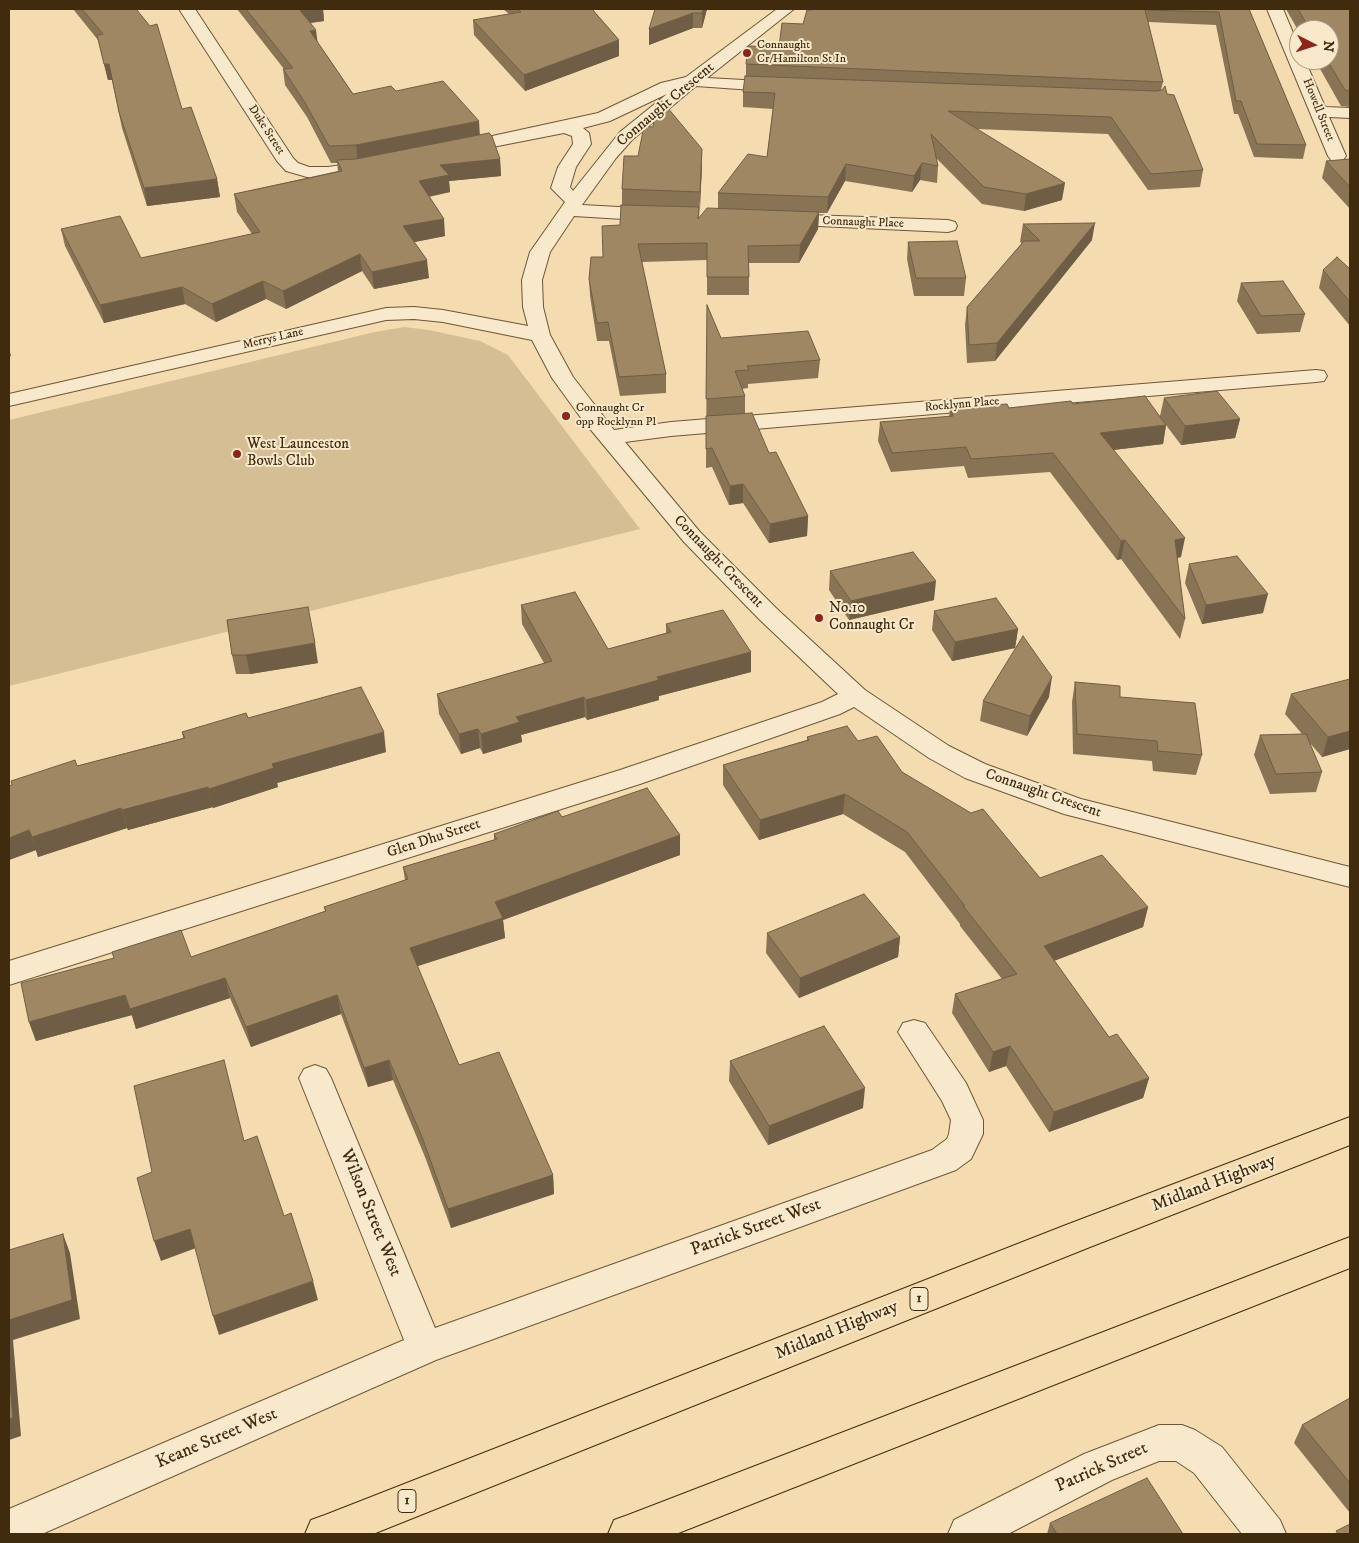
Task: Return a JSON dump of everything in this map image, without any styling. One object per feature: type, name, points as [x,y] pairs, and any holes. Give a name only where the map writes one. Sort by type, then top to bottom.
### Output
[{"type":"highway","name":"Midland Highway","points":[[325,1534],[1050,1247],[1350,1132]]},
{"type":"highway","points":[[628,1534],[1350,1252]]},
{"type":"street","name":"Duke Street","points":[[187,9],[292,168],[307,172],[328,172],[396,161]]},
{"type":"street","name":"Connaught Crescent","points":[[786,9],[692,81],[626,136],[610,154],[552,232],[540,252],[532,280],[533,307],[540,334],[563,378],[608,438],[692,537],[768,614],[856,696],[894,724],[939,752],[976,771],[1012,786],[1074,807],[1350,877]]},
{"type":"street","name":"Howell Street","points":[[1275,9],[1337,156]]},
{"type":"street","points":[[443,152],[566,127],[604,117],[666,87],[692,81],[736,86],[796,87]]},
{"type":"street","points":[[1319,112],[1350,113]]},
{"type":"street","points":[[566,127],[580,133],[582,144],[567,167],[560,188],[572,206],[597,213],[675,216]]},
{"type":"street","name":"Connaught Place","points":[[762,219],[948,226]]},
{"type":"street","name":"Merrys Lane","points":[[9,400],[386,314],[414,313],[443,316],[540,334]]},
{"type":"street","name":"Rocklynn Place","points":[[608,438],[671,429],[1316,376]]},
{"type":"street","name":"Glen Dhu Street","points":[[9,974],[630,777],[831,708],[856,696]]},
{"type":"street","name":"Patrick Street West","points":[[425,1348],[944,1160],[959,1149],[966,1134],[967,1120],[954,1092],[914,1032]]},
{"type":"street","name":"Wilson Street West","points":[[315,1078],[425,1348]]},
{"type":"street","name":"Keane Street West","points":[[9,1529],[425,1348]]},
{"type":"street","name":"Patrick Street","points":[[968,1534],[1098,1467],[1159,1442],[1182,1443],[1208,1460],[1266,1534]]},
{"type":"shaded area","points":[[404,327],[429,330],[480,341],[508,355],[640,529],[9,686],[9,420],[375,332]]},
{"type":"building","points":[[82,9],[136,9],[150,26],[157,24],[182,109],[191,107],[217,179],[144,188],[119,112],[109,64],[104,64],[97,35],[103,34]]},
{"type":"building","points":[[246,9],[299,9],[316,30],[310,31],[353,94],[391,86],[396,91],[443,81],[479,121],[356,145],[329,146],[304,101],[283,69],[293,68]]},
{"type":"building","points":[[518,9],[592,9],[619,40],[524,75],[473,20],[521,12]]},
{"type":"building","points":[[655,9],[703,9],[702,13],[693,13],[649,29]]},
{"type":"building","points":[[1249,9],[1306,145],[1257,144],[1241,101],[1236,101],[1219,12],[1145,10],[1163,82],[746,64],[748,46],[779,47],[782,23],[803,24],[807,10]]},
{"type":"building","points":[[1298,9],[1350,9],[1350,91],[1345,90],[1333,70],[1339,70],[1339,20],[1304,20]]},
{"type":"building","points":[[745,76],[1156,91],[1162,90],[1165,86],[1167,94],[1174,95],[1203,170],[1151,174],[1111,117],[948,111],[1065,183],[1026,194],[984,187],[931,134],[938,166],[922,163],[914,176],[846,164],[828,197],[718,193],[748,154],[767,157],[775,93],[743,92]]},
{"type":"building","points":[[662,101],[702,149],[700,192],[622,189],[624,156],[638,156],[644,126],[653,127],[655,107]]},
{"type":"building","points":[[489,133],[492,136],[500,159],[440,165],[449,175],[419,181],[444,219],[403,226],[427,260],[372,272],[360,254],[283,291],[263,281],[212,304],[182,287],[100,305],[61,229],[120,216],[141,258],[260,232],[234,194],[342,171],[337,160],[356,159]]},
{"type":"building","points":[[1350,159],[1350,187],[1326,161]]},
{"type":"building","points":[[621,205],[699,207],[698,219],[707,208],[819,212],[800,245],[748,246],[749,277],[707,277],[707,243],[638,244],[666,374],[619,377],[608,322],[597,323],[589,279],[591,257],[603,257],[602,226],[620,225]]},
{"type":"building","points":[[1095,223],[997,343],[969,345],[967,307],[1024,241],[1040,241],[1023,224]]},
{"type":"building","points":[[957,241],[966,278],[916,278],[908,242]]},
{"type":"building","points":[[1337,257],[1350,269],[1350,302],[1323,270]]},
{"type":"building","points":[[1283,281],[1305,314],[1261,316],[1241,283]]},
{"type":"building","points":[[707,305],[721,338],[808,331],[820,360],[747,366],[749,370],[735,371],[745,396],[706,399]]},
{"type":"building","points":[[1217,391],[1240,419],[1185,426],[1164,398]]},
{"type":"building","points":[[1145,396],[1166,425],[1100,433],[1185,538],[1175,540],[1185,619],[1125,540],[1121,541],[1053,453],[971,459],[966,447],[892,453],[880,422],[953,416],[950,408],[1007,404],[1009,408],[1071,401],[1073,404]]},
{"type":"building","points":[[752,413],[769,453],[776,452],[808,516],[770,524],[743,484],[730,486],[712,448],[706,449],[706,416]]},
{"type":"building","points":[[913,552],[936,581],[851,601],[830,571]]},
{"type":"building","points":[[1237,556],[1268,594],[1206,605],[1189,564]]},
{"type":"building","points":[[575,592],[608,649],[671,632],[666,624],[723,610],[751,652],[657,677],[659,680],[586,700],[584,697],[516,717],[520,722],[481,734],[478,729],[459,734],[437,694],[552,661],[521,605]]},
{"type":"building","points":[[996,598],[1018,629],[955,642],[934,611]]},
{"type":"building","points":[[308,607],[315,643],[246,655],[232,655],[227,620]]},
{"type":"building","points":[[1023,636],[1052,677],[1030,716],[983,701]]},
{"type":"building","points":[[1350,679],[1350,731],[1328,737],[1291,694]]},
{"type":"building","points":[[1075,682],[1120,686],[1120,697],[1195,703],[1202,755],[1158,751],[1157,741],[1077,734]]},
{"type":"building","points":[[361,687],[384,732],[272,764],[274,768],[209,789],[208,787],[122,810],[121,808],[32,837],[29,830],[9,838],[9,786],[12,785],[11,781],[75,760],[77,766],[185,738],[182,732],[246,713],[248,718]]},
{"type":"building","points":[[847,726],[858,741],[877,736],[902,772],[971,813],[983,809],[1040,878],[1102,855],[1148,907],[1044,946],[1109,1037],[1117,1034],[1149,1078],[1054,1112],[1010,1046],[993,1052],[955,994],[1017,974],[907,832],[845,794],[760,820],[723,765],[809,740],[807,737]]},
{"type":"building","points":[[1306,734],[1322,772],[1276,774],[1260,735]]},
{"type":"building","points":[[647,788],[680,835],[495,902],[503,918],[410,948],[459,1065],[499,1052],[553,1175],[448,1209],[422,1137],[389,1060],[364,1068],[337,995],[246,1027],[225,978],[130,1009],[125,995],[29,1022],[21,983],[114,958],[112,952],[181,930],[191,957],[326,911],[324,907],[408,879],[403,867],[497,839],[494,834],[558,811],[562,817]]},
{"type":"building","points":[[864,894],[900,937],[800,978],[767,933]]},
{"type":"building","points":[[824,1026],[865,1088],[769,1126],[730,1061]]},
{"type":"building","points":[[224,1060],[244,1141],[257,1136],[284,1216],[291,1213],[313,1281],[213,1316],[190,1229],[154,1241],[137,1178],[152,1172],[134,1086]]},
{"type":"building","points":[[63,1234],[72,1300],[9,1320],[9,1250]]},
{"type":"building","points":[[9,1373],[13,1418],[9,1419]]},
{"type":"building","points":[[1350,1398],[1350,1483],[1302,1425]]},
{"type":"building","points":[[1147,1478],[1183,1534],[1057,1534],[1050,1523]]},
{"type":"building","points":[[1350,1524],[1350,1534],[1338,1534],[1336,1531]]},
{"type":"place","name":"Connaught Cr/Hamilton St In","points":[[747,53]]},
{"type":"place","name":"Connaught Cr opp Rocklynn Pl","points":[[566,416]]},
{"type":"place","name":"West Launceston Bowls Club","points":[[237,454]]},
{"type":"place","name":"No.10 Connaught Cr","points":[[819,618]]}]
